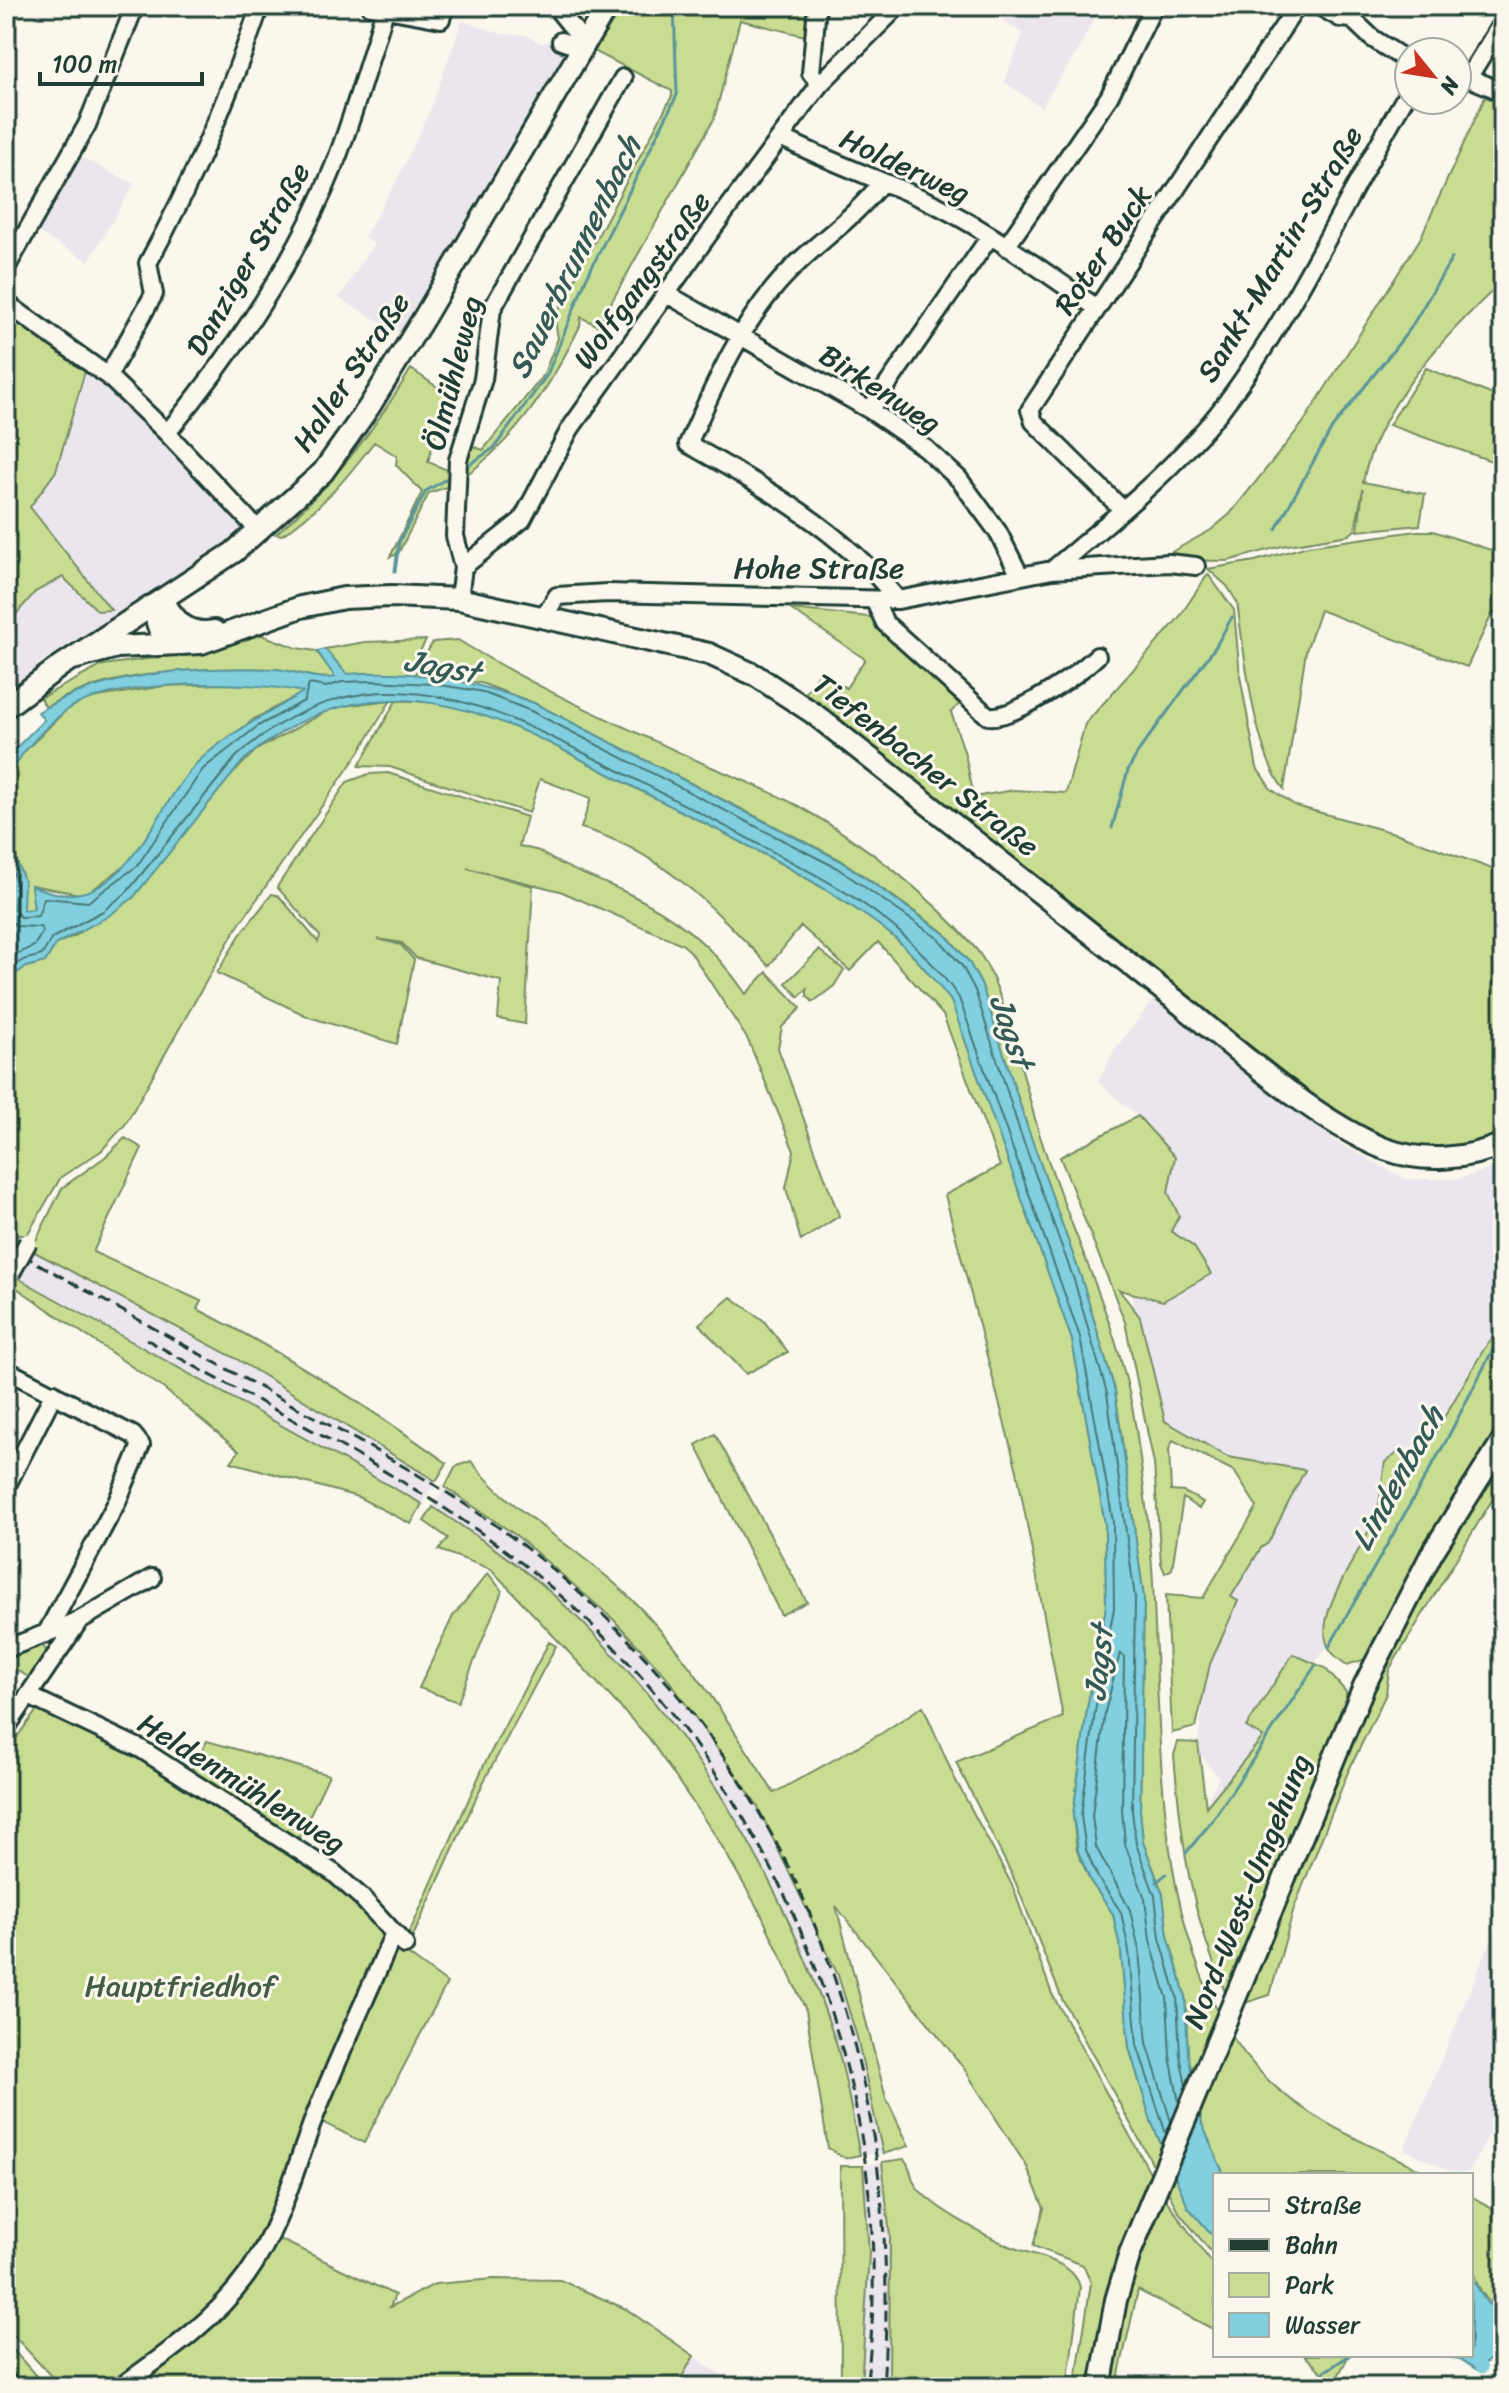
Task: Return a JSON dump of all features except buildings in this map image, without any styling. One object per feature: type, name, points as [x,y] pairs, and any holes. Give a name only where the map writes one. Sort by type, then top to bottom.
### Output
[{"type":"main road","name":"Haller Straße","points":[[6,707],[260,532],[323,472],[369,407],[602,15]]},
{"type":"main road","name":"Tiefenbacher Straße","points":[[73,659],[117,647],[183,644],[219,638],[301,607],[344,598],[392,596],[459,599],[545,615],[709,654],[773,685],[813,713],[1234,1047],[1344,1128],[1386,1149],[1420,1157],[1459,1157],[1503,1144]]},
{"type":"main road","name":"Tiefenbacher Straße","points":[[159,602],[178,623],[193,633],[241,628]]},
{"type":"main road","points":[[159,602],[155,622],[161,633],[183,644]]},
{"type":"main road","name":"Nord-West-Umgehung","points":[[1100,2387],[1116,2300],[1152,2201],[1295,1848],[1375,1661],[1432,1553],[1503,1440]]},
{"type":"street","points":[[6,268],[87,125],[135,6]]},
{"type":"street","points":[[108,376],[154,294],[148,263],[191,185],[226,104],[260,6]]},
{"type":"street","points":[[817,6],[811,73],[820,84]]},
{"type":"street","name":"Wolfgangstraße","points":[[463,567],[522,520],[570,429],[781,137],[820,84],[898,6]]},
{"type":"street","points":[[1006,247],[1119,81],[1154,6]]},
{"type":"street","name":"Roter Buck","points":[[1123,510],[1034,422],[1030,410],[1297,6]]},
{"type":"street","points":[[1319,6],[1340,18],[1352,19],[1372,38],[1393,52]]},
{"type":"street","points":[[1352,19],[1364,6]]},
{"type":"street","points":[[378,8],[443,12]]},
{"type":"street","name":"Danziger Straße","points":[[167,433],[208,384],[302,235],[334,166],[378,8]]},
{"type":"street","points":[[560,9],[569,26],[580,37],[579,54]]},
{"type":"street","points":[[560,9],[556,26],[561,41],[579,54]]},
{"type":"street","points":[[569,26],[602,15]]},
{"type":"street","points":[[1473,62],[1503,21]]},
{"type":"street","name":"Ölmühleweg","points":[[463,567],[455,536],[458,460],[483,379],[492,309],[623,78]]},
{"type":"street","points":[[1473,80],[1503,92]]},
{"type":"street","name":"Sankt-Martin-Straße","points":[[1052,570],[1123,510],[1216,415],[1244,376],[1395,116]]},
{"type":"street","name":"Holderweg","points":[[781,137],[881,183],[923,198],[1006,247],[1097,308]]},
{"type":"street","points":[[881,183],[865,204],[801,258],[774,287],[739,336],[688,444],[799,508],[873,569],[898,600]]},
{"type":"street","points":[[870,410],[989,238]]},
{"type":"street","name":"Birkenweg","points":[[667,294],[870,410],[925,448],[959,479],[998,532],[1020,576]]},
{"type":"street","points":[[6,303],[108,376],[167,433],[260,532]]},
{"type":"street","name":"Hohe Straße","points":[[545,615],[557,596],[607,593],[898,600],[1052,570],[1169,563],[1196,566]]},
{"type":"street","points":[[459,599],[463,567]]},
{"type":"street","points":[[874,600],[885,623],[988,716],[999,718],[1079,673],[1097,656]]},
{"type":"street","points":[[8,1276],[28,1242]]},
{"type":"street","points":[[6,1370],[133,1435],[141,1445],[117,1502],[46,1634]]},
{"type":"street","points":[[6,1487],[54,1393]]},
{"type":"street","points":[[6,1649],[80,1620],[152,1578]]},
{"type":"street","points":[[6,1728],[80,1620]]},
{"type":"street","name":"Heldenmühlenweg","points":[[29,1696],[141,1749],[334,1873],[361,1897],[399,1940],[325,2091],[279,2215],[258,2258],[212,2315],[164,2356],[120,2387]]},
{"type":"shaded area","points":[[985,6],[1099,9],[1076,54],[1041,107],[1004,82],[1023,34]]},
{"type":"shaded area","points":[[462,21],[502,34],[526,35],[542,44],[557,35],[576,48],[404,336],[339,298],[374,243],[364,237],[395,184],[431,108]]},
{"type":"shaded area","points":[[80,157],[134,184],[89,261],[37,232]]},
{"type":"shaded area","points":[[88,361],[251,522],[205,559],[43,661],[6,692],[6,626],[35,592],[63,577],[98,611],[110,610],[30,507],[56,471]]},
{"type":"shaded area","points":[[1157,995],[1335,1141],[1406,1179],[1459,1179],[1503,1165],[1503,1328],[1338,1632],[1279,1712],[1211,1820],[1202,1810],[1219,1778],[1197,1750],[1208,1664],[1187,1623],[1165,1617],[1166,1598],[1203,1599],[1266,1492],[1148,1421],[1131,1292],[1163,1301],[1194,1247],[1171,1231],[1179,1216],[1168,1192],[1151,1128],[1098,1082],[1115,1049]]},
{"type":"shaded area","points":[[6,1235],[27,1235],[31,1250],[235,1358],[436,1481],[422,1504],[17,1277],[11,1284],[6,1281]]},
{"type":"shaded area","points":[[445,1487],[517,1536],[613,1619],[665,1675],[756,1803],[838,1975],[857,2037],[883,2154],[860,2155],[836,2045],[788,1918],[774,1886],[703,1764],[662,1710],[559,1599],[503,1553],[433,1507]]},
{"type":"shaded area","points":[[1502,1914],[1503,2108],[1469,2172],[1453,2173],[1404,2149]]},
{"type":"shaded area","points":[[882,2162],[890,2237],[889,2387],[861,2387],[869,2253],[862,2166]]},
{"type":"shaded area","points":[[694,2357],[740,2387],[676,2387]]},
{"type":"green space","points":[[623,6],[807,6],[805,36],[740,20],[714,119],[598,326],[581,317],[569,348],[531,410],[500,447],[462,478],[467,444],[483,450],[543,376],[558,338],[555,321],[561,305],[672,96],[672,91],[594,51]]},
{"type":"green space","points":[[1496,94],[1503,97],[1503,118],[1491,156],[1503,159],[1503,281],[1438,347],[1399,398],[1371,454],[1363,482],[1425,494],[1420,525],[1358,531],[1363,489],[1355,530],[1349,535],[1282,546],[1228,561],[1157,560],[1211,530],[1230,514],[1303,423],[1420,239],[1485,97],[1493,100]]},
{"type":"green space","points":[[6,303],[88,361],[56,471],[30,507],[111,610],[98,611],[63,577],[35,592],[6,626]]},
{"type":"green space","points":[[1426,368],[1503,399],[1503,465],[1389,425]]},
{"type":"green space","points":[[411,369],[447,394],[428,462],[450,471],[447,487],[429,493],[398,554],[390,557],[422,492],[396,465],[397,456],[374,442],[321,504],[282,535],[276,534],[350,457]]},
{"type":"green space","points":[[1433,531],[1503,554],[1503,615],[1493,612],[1467,667],[1320,610],[1306,651],[1284,789],[1274,773],[1258,727],[1237,602],[1227,586],[1208,569],[1255,561],[1308,546]]},
{"type":"green space","points":[[1208,574],[1234,610],[1240,676],[1257,768],[1271,789],[1296,806],[1398,834],[1503,873],[1503,1134],[1464,1146],[1426,1147],[1350,1124],[804,696],[820,670],[846,688],[865,659],[790,609],[879,618],[963,701],[951,712],[965,754],[974,797],[1014,790],[1066,793],[1085,724],[1178,619]]},
{"type":"green space","points":[[259,634],[297,648],[316,651],[336,677],[321,678],[275,669],[188,670],[97,685],[46,707],[40,698],[103,665],[214,650]]},
{"type":"green space","points":[[426,640],[408,674],[347,674],[325,649],[365,642]]},
{"type":"green space","points":[[458,640],[580,706],[798,806],[846,835],[893,870],[937,908],[976,949],[996,986],[1005,1011],[1052,1173],[1107,1317],[1129,1391],[1151,1550],[1161,1767],[1168,1838],[1181,1907],[1200,1972],[1228,2030],[1268,2080],[1324,2122],[1427,2173],[1223,2173],[1202,2125],[1188,2054],[1185,1995],[1168,1936],[1163,1894],[1143,1842],[1140,1810],[1144,1598],[1115,1390],[1081,1277],[1028,1129],[982,986],[969,962],[945,933],[841,860],[534,703],[481,683],[414,675],[433,642]]},
{"type":"green space","points":[[274,685],[304,692],[254,719],[197,763],[131,861],[85,895],[31,885],[34,910],[22,910],[24,881],[6,832],[6,777],[21,755],[64,712],[86,699],[164,686]]},
{"type":"green space","points":[[391,700],[358,754],[234,932],[125,1125],[101,1151],[61,1177],[27,1235],[6,1235],[6,980],[26,967],[45,962],[56,944],[77,935],[256,750],[334,707]]},
{"type":"green space","points":[[396,701],[428,702],[459,708],[520,729],[757,851],[875,922],[906,949],[951,1000],[1072,1340],[1105,1524],[1106,1607],[1087,1709],[1073,1815],[1077,1851],[1091,1882],[1113,1914],[1121,1952],[1129,2047],[1151,2121],[1164,2151],[1156,2170],[1062,1999],[1015,1881],[956,1762],[1063,1717],[1017,1471],[945,1195],[1000,1166],[943,1015],[878,942],[850,971],[801,926],[769,966],[728,923],[661,866],[610,838],[581,828],[591,798],[540,779],[529,813],[390,767],[359,766]]},
{"type":"green space","points":[[388,773],[527,817],[519,846],[539,851],[623,891],[677,922],[707,947],[746,994],[767,972],[801,1008],[782,1027],[778,1048],[839,1216],[801,1241],[786,1188],[794,1151],[748,1040],[690,951],[682,944],[560,891],[467,868],[533,886],[525,1024],[498,1019],[501,981],[416,958],[402,943],[378,939],[401,945],[414,960],[397,1044],[309,1017],[217,973],[240,935],[272,894],[279,896],[318,942],[320,936],[277,887],[347,782],[369,774]]},
{"type":"green space","points":[[819,950],[844,970],[834,986],[813,1002],[807,996],[807,989],[799,997],[786,983]]},
{"type":"green space","points":[[1138,1116],[1175,1157],[1168,1192],[1179,1216],[1171,1231],[1194,1247],[1211,1274],[1163,1301],[1119,1290],[1140,1317],[1165,1421],[1228,1457],[1305,1470],[1268,1543],[1261,1548],[1231,1597],[1238,1601],[1210,1664],[1196,1727],[1172,1733],[1166,1595],[1203,1598],[1257,1507],[1234,1471],[1173,1440],[1169,1449],[1171,1491],[1184,1492],[1203,1502],[1199,1509],[1183,1498],[1172,1569],[1165,1573],[1161,1563],[1154,1464],[1125,1322],[1060,1157]]},
{"type":"green space","points":[[125,1138],[142,1148],[93,1252],[201,1301],[197,1309],[294,1362],[387,1421],[447,1463],[436,1481],[235,1358],[31,1250],[62,1188],[105,1157]]},
{"type":"green space","points":[[16,1277],[422,1504],[411,1524],[358,1497],[231,1462],[239,1451],[163,1388],[11,1284]]},
{"type":"green space","points":[[731,1297],[763,1320],[788,1352],[746,1374],[699,1324]]},
{"type":"green space","points":[[1503,1324],[1503,1432],[1369,1658],[1347,1665],[1329,1648],[1325,1634],[1327,1617],[1377,1511],[1385,1462],[1399,1452],[1421,1457],[1484,1349]]},
{"type":"green space","points":[[715,1434],[807,1602],[781,1615],[696,1445]]},
{"type":"green space","points":[[1503,1456],[1503,1482],[1389,1670],[1386,1694],[1348,1772],[1294,1908],[1270,1995],[1245,2003],[1328,1792],[1390,1653],[1424,1585]]},
{"type":"green space","points":[[471,1461],[506,1498],[605,1575],[646,1614],[705,1688],[774,1793],[882,1733],[923,1706],[954,1777],[1012,1885],[1052,1994],[1152,2176],[1107,2306],[1092,2387],[1075,2387],[1091,2283],[1083,2265],[1033,2246],[1044,2208],[1027,2167],[963,2067],[836,1906],[886,2098],[909,2146],[883,2154],[857,2037],[838,1975],[756,1803],[665,1675],[613,1619],[517,1536],[445,1487],[455,1467]]},
{"type":"green space","points":[[433,1507],[530,1575],[560,1601],[607,1648],[690,1749],[759,1861],[814,1980],[840,2057],[860,2155],[845,2158],[828,2148],[806,2010],[761,1914],[717,1838],[648,1737],[491,1569],[439,1550],[448,1538],[424,1521]]},
{"type":"green space","points":[[488,1573],[502,1591],[458,1702],[419,1688],[453,1616]]},
{"type":"green space","points":[[549,1642],[556,1646],[483,1783],[409,1945],[407,1938],[484,1765]]},
{"type":"green space","points":[[40,1643],[50,1654],[32,1679],[6,1664],[6,1657]]},
{"type":"green space","points":[[1293,1654],[1325,1668],[1346,1692],[1346,1702],[1228,1999],[1196,1908],[1180,1820],[1174,1755],[1178,1742],[1198,1743],[1206,1807],[1263,1737],[1246,1727]]},
{"type":"green space","name":"Hauptfriedhof","points":[[40,1706],[107,1736],[331,1877],[387,1931],[255,2257],[198,2323],[175,2336],[136,2369],[105,2387],[61,2387],[6,2327],[6,1741],[8,1738],[14,1741]]},
{"type":"green space","points":[[207,1741],[329,1775],[295,1846],[189,1775]]},
{"type":"green space","points":[[402,1950],[447,1983],[364,2143],[318,2120],[391,1953]]},
{"type":"green space","points":[[904,2159],[916,2186],[944,2210],[1004,2244],[1060,2264],[1076,2278],[1080,2288],[1067,2387],[889,2387],[890,2237],[882,2162]]},
{"type":"green space","points":[[840,2166],[863,2166],[869,2253],[861,2387],[841,2387]]},
{"type":"green space","points":[[1172,2168],[1188,2207],[1213,2236],[1213,2255],[1178,2211],[1165,2186]]},
{"type":"green space","points":[[1473,2197],[1503,2214],[1503,2313],[1480,2290],[1474,2276]]},
{"type":"green space","points":[[1165,2198],[1213,2265],[1213,2329],[1138,2290],[1116,2387],[1108,2387],[1131,2284]]},
{"type":"green space","points":[[275,2237],[395,2295],[390,2307],[435,2284],[494,2279],[560,2280],[626,2309],[694,2356],[676,2387],[127,2387],[148,2372]]},
{"type":"green space","points":[[6,2342],[46,2387],[23,2387],[6,2365]]},
{"type":"green space","points":[[1306,2357],[1348,2357],[1337,2378],[1330,2380]]},
{"type":"water","name":"Jagst","points":[[325,649],[347,674],[396,673],[442,678],[488,688],[534,703],[841,861],[945,934],[969,962],[982,986],[1028,1129],[1081,1277],[1115,1391],[1144,1598],[1140,1810],[1143,1842],[1163,1895],[1168,1936],[1185,1995],[1188,2054],[1202,2124],[1223,2173],[1213,2173],[1213,2236],[1188,2207],[1151,2121],[1129,2047],[1121,1952],[1113,1914],[1091,1882],[1078,1851],[1073,1815],[1087,1709],[1106,1607],[1105,1524],[1072,1340],[951,1001],[907,949],[876,923],[793,871],[556,746],[491,718],[458,708],[390,700],[369,701],[330,710],[293,726],[258,749],[242,762],[133,898],[107,917],[56,944],[45,962],[26,967],[6,980],[6,832],[24,881],[23,910],[34,909],[31,885],[63,894],[90,891],[112,877],[132,857],[182,781],[200,760],[237,732],[303,692],[215,684],[111,693],[83,702],[63,713],[24,752],[6,777],[6,758],[44,720],[38,712],[92,688],[152,674],[214,669],[275,669],[320,678],[335,677],[317,651]]},
{"type":"water","points":[[1473,2280],[1487,2303],[1503,2313],[1503,2358],[1494,2356],[1477,2370],[1460,2359],[1446,2357],[1473,2357]]},
{"type":"waterway","name":"Sauerbrunnenbach","points":[[464,468],[494,448],[547,375],[586,279],[677,95],[674,6]]},
{"type":"waterway","points":[[1276,529],[1332,428],[1410,329],[1452,258]]},
{"type":"waterway","name":"Sauerbrunnenbach","points":[[395,571],[399,542],[426,491],[451,476]]},
{"type":"waterway","points":[[1112,828],[1128,770],[1216,646],[1232,617]]},
{"type":"waterway","name":"Lindenbach","points":[[1329,1647],[1446,1441],[1503,1330]]},
{"type":"waterway","name":"Lindenbach","points":[[1186,1853],[1212,1821],[1315,1666]]},
{"type":"waterway","name":"Lindenbach","points":[[1157,1882],[1166,1874]]},
{"type":"waterway","points":[[1324,2372],[1347,2357]]},
{"type":"waterway","points":[[1473,2357],[1482,2368]]},
{"type":"waterway","points":[[1302,2387],[1310,2382]]},
{"type":"railway","points":[[6,1246],[456,1498],[513,1538],[609,1620],[690,1710],[757,1808],[810,1913],[849,2024],[874,2141],[885,2262],[883,2387]]},
{"type":"railway","points":[[146,1339],[372,1464],[460,1518],[502,1548],[593,1626],[672,1715],[741,1813],[796,1920],[837,2032],[863,2148],[873,2267],[866,2387]]}]
